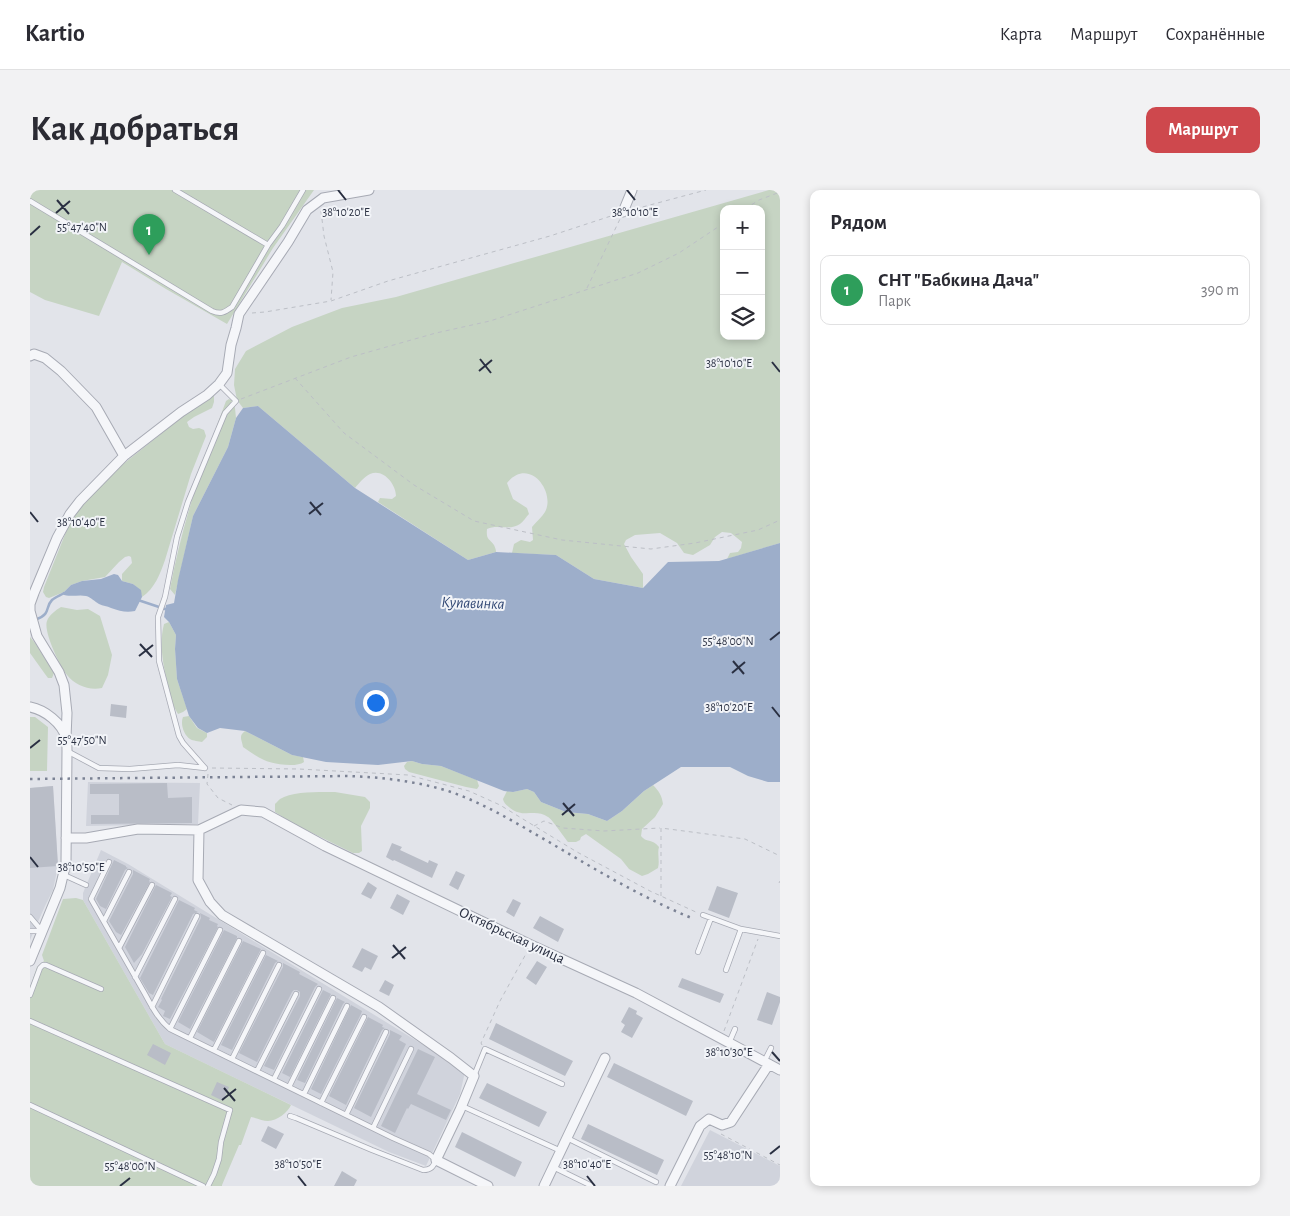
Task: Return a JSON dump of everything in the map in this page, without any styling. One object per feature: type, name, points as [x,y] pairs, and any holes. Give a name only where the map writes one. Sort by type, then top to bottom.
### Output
[{"type":"street","points":[[30,961],[64,876],[66,863],[66,738],[68,721],[64,686],[59,672],[37,636],[30,611],[30,604],[34,593],[57,538],[80,500],[124,456],[181,412],[207,395],[219,384],[227,373],[231,345],[239,314],[288,242],[307,210],[323,194],[369,190]]},
{"type":"street","points":[[623,212],[632,190]]},
{"type":"street","points":[[30,356],[34,354],[45,358],[61,371],[96,407],[124,456]]},
{"type":"street","points":[[30,707],[48,715],[60,726],[66,738]]},
{"type":"street","points":[[66,838],[86,838],[138,829],[199,830],[241,810]]},
{"type":"street","name":"Октябрьская улица","points":[[241,810],[263,812],[325,846],[636,993],[780,1070]]},
{"type":"street","points":[[199,830],[198,880],[210,902],[222,915],[379,1007],[474,1076],[436,1160],[488,1186]]},
{"type":"street","points":[[544,1186],[605,1058]]},
{"type":"street","points":[[670,1186],[700,1126],[709,1119],[722,1125],[731,1122],[766,1063]]},
{"type":"lane","points":[[175,190],[268,245]]},
{"type":"lane","points":[[30,201],[212,312],[219,314],[226,312],[232,307],[303,190]]},
{"type":"lane","points":[[205,768],[179,736],[159,661],[158,617],[165,597],[177,537],[188,502],[225,413],[236,400],[219,384]]},
{"type":"lane","points":[[67,751],[99,768],[130,769],[178,765],[205,768]]},
{"type":"lane","points":[[109,862],[91,899],[152,1007],[166,1025],[274,1080],[429,1154],[436,1160],[432,1168],[423,1170],[290,1116]]},
{"type":"lane","points":[[104,921],[129,872]]},
{"type":"lane","points":[[64,876],[86,885]]},
{"type":"lane","points":[[119,948],[152,885]]},
{"type":"lane","points":[[135,977],[174,899]]},
{"type":"lane","points":[[703,915],[741,929],[780,936]]},
{"type":"lane","points":[[152,1007],[197,916]]},
{"type":"lane","points":[[30,917],[42,931]]},
{"type":"lane","points":[[698,952],[711,918]]},
{"type":"lane","points":[[726,970],[741,929]]},
{"type":"lane","points":[[170,1028],[220,930]]},
{"type":"lane","points":[[30,931],[42,931]]},
{"type":"lane","points":[[190,1038],[239,940]]},
{"type":"lane","points":[[214,1050],[263,953]]},
{"type":"lane","points":[[30,995],[40,968],[43,965],[101,989]]},
{"type":"lane","points":[[232,1059],[279,965]]},
{"type":"lane","points":[[274,1080],[319,989]]},
{"type":"lane","points":[[258,1071],[296,994]]},
{"type":"lane","points":[[289,1087],[333,998]]},
{"type":"lane","points":[[304,1094],[347,1006]]},
{"type":"lane","points":[[321,1103],[364,1018]]},
{"type":"lane","points":[[30,1021],[230,1110],[221,1142],[219,1159],[208,1186]]},
{"type":"lane","points":[[725,1041],[734,1029]]},
{"type":"lane","points":[[346,1115],[386,1032]]},
{"type":"lane","points":[[766,1063],[771,1048]]},
{"type":"lane","points":[[373,1128],[411,1049]]},
{"type":"lane","points":[[474,1076],[485,1049],[562,1084]]},
{"type":"lane","points":[[30,1105],[202,1186]]},
{"type":"lane","points":[[462,1106],[561,1151]]},
{"type":"lane","points":[[567,1138],[656,1182]]},
{"type":"lane","points":[[553,1167],[592,1186]]},
{"type":"path","points":[[239,314],[265,312],[331,301],[388,281],[550,236],[623,212],[706,190]]},
{"type":"path","points":[[751,205],[780,192]]},
{"type":"path","points":[[323,194],[321,214],[333,272],[331,301]]},
{"type":"path","points":[[587,289],[623,212]]},
{"type":"path","points":[[236,400],[351,357],[490,320],[638,273],[679,253],[720,226]]},
{"type":"path","points":[[295,378],[344,433],[414,484],[474,521],[562,540],[651,549],[695,543],[758,530],[780,520]]},
{"type":"path","points":[[205,768],[208,772],[207,784],[218,798],[241,810]]},
{"type":"path","points":[[205,768],[299,769],[408,775],[469,791],[500,804],[577,852],[660,896],[703,915]]},
{"type":"path","points":[[534,826],[544,821],[563,828],[604,831],[661,828],[746,839],[780,856]]},
{"type":"path","points":[[660,896],[661,828]]},
{"type":"path","points":[[725,1041],[760,932]]},
{"type":"path","points":[[485,1049],[481,1043],[500,1001],[531,945]]},
{"type":"path","points":[[718,1123],[720,1133],[780,1165]]},
{"type":"shaded area","points":[[88,782],[200,783],[198,824],[86,826]]},
{"type":"shaded area","points":[[53,786],[58,866],[53,890],[30,940],[30,788]]},
{"type":"shaded area","points":[[101,850],[128,864],[465,1072],[460,1094],[426,1166],[389,1152],[165,1044],[83,900],[83,893]]},
{"type":"shaded area","points":[[710,1130],[780,1166],[780,1186],[681,1186]]},
{"type":"green space","points":[[30,190],[314,190],[273,248],[227,324],[122,262],[99,316],[45,300],[30,292]]},
{"type":"green space","points":[[769,190],[780,190],[780,543],[727,559],[730,553],[738,552],[742,542],[731,533],[722,532],[715,537],[710,545],[693,555],[684,553],[677,543],[660,533],[635,535],[626,540],[624,544],[643,574],[643,588],[594,579],[556,555],[512,553],[514,544],[521,540],[530,542],[533,540],[532,527],[545,512],[547,504],[547,495],[544,487],[532,475],[524,473],[515,476],[507,483],[513,499],[527,508],[529,514],[516,526],[487,529],[487,537],[494,545],[496,552],[468,560],[378,502],[380,498],[392,499],[396,496],[394,487],[384,475],[380,473],[370,474],[355,488],[258,406],[243,408],[237,400],[234,385],[235,369],[246,351],[292,327],[342,308],[396,297]]},
{"type":"green space","points":[[211,394],[214,396],[212,408],[187,422],[189,427],[193,429],[199,428],[204,430],[206,436],[191,474],[163,565],[150,589],[142,597],[140,590],[133,584],[122,581],[122,574],[132,563],[129,556],[119,562],[105,577],[82,581],[71,585],[64,592],[49,598],[46,597],[43,592],[44,587],[68,527],[85,500],[112,473]]},
{"type":"green space","points":[[229,399],[233,401],[236,418],[228,447],[193,516],[175,595],[170,589],[187,517],[209,447],[226,401]]},
{"type":"green space","points":[[61,607],[77,610],[88,609],[100,616],[112,655],[108,675],[102,688],[92,689],[78,684],[70,679],[60,665],[46,626],[49,617]]},
{"type":"green space","points":[[169,622],[176,635],[177,679],[187,709],[178,714],[168,687],[162,655],[164,624]]},
{"type":"green space","points":[[30,637],[54,673],[52,678],[48,678],[30,653]]},
{"type":"green space","points":[[189,716],[197,728],[207,733],[207,737],[202,742],[190,739],[184,732],[182,720],[183,717]]},
{"type":"green space","points":[[30,717],[35,717],[48,727],[47,771],[30,771]]},
{"type":"green space","points":[[245,731],[292,755],[303,757],[304,762],[296,765],[284,765],[259,757],[243,747],[241,736]]},
{"type":"green space","points":[[412,761],[441,766],[477,780],[479,786],[477,789],[466,787],[409,772],[404,766],[407,762]]},
{"type":"green space","points":[[653,785],[660,794],[663,804],[655,817],[642,829],[641,836],[654,842],[659,847],[659,865],[658,868],[642,876],[629,869],[621,859],[586,834],[576,842],[568,842],[548,817],[539,813],[520,813],[515,811],[503,799],[507,791],[513,792],[527,789],[534,792],[541,802],[566,812],[588,814],[607,821]]},
{"type":"green space","points":[[335,792],[365,797],[370,802],[370,808],[361,826],[362,851],[359,853],[353,853],[294,824],[275,812],[275,804],[285,796]]},
{"type":"green space","points":[[76,898],[83,900],[165,1044],[291,1105],[282,1116],[271,1121],[251,1117],[241,1145],[239,1145],[222,1186],[30,1186],[30,987],[37,967],[44,961],[42,955],[63,899]]},
{"type":"water","name":"Купавинка","points":[[258,406],[355,488],[468,560],[496,552],[556,555],[594,579],[643,588],[668,562],[719,561],[780,543],[780,782],[768,782],[748,776],[730,767],[681,767],[644,791],[622,811],[607,821],[588,814],[566,812],[541,802],[534,792],[527,789],[513,792],[504,791],[441,766],[412,761],[378,765],[326,762],[292,755],[245,731],[220,728],[207,733],[198,728],[189,716],[177,679],[176,635],[164,617],[166,605],[174,603],[193,516],[228,447],[236,418],[243,408]]},
{"type":"water","points":[[114,574],[118,575],[122,581],[133,584],[141,590],[142,597],[135,611],[117,610],[99,604],[86,596],[62,594],[71,585],[82,581],[101,579]]},
{"type":"building","points":[[111,704],[127,706],[126,718],[110,716]]},
{"type":"building","points":[[167,783],[168,798],[192,797],[192,823],[91,824],[91,815],[119,815],[119,794],[90,794],[90,784]]},
{"type":"building","points":[[53,786],[58,866],[30,868],[30,788]]},
{"type":"building","points":[[392,843],[402,847],[400,850],[428,863],[429,860],[438,864],[432,878],[386,857]]},
{"type":"building","points":[[114,860],[128,868],[125,870],[106,909],[100,906],[96,899]]},
{"type":"building","points":[[133,870],[150,879],[150,882],[121,935],[116,932],[109,921],[133,874]]},
{"type":"building","points":[[456,871],[465,875],[458,890],[449,885]]},
{"type":"building","points":[[368,882],[377,888],[371,899],[361,894]]},
{"type":"building","points":[[156,885],[172,893],[170,896],[172,897],[142,954],[134,963],[125,947]]},
{"type":"building","points":[[717,886],[738,893],[729,918],[708,910]]},
{"type":"building","points":[[397,894],[410,901],[403,915],[390,908]]},
{"type":"building","points":[[513,899],[521,903],[514,917],[506,912]]},
{"type":"building","points":[[179,900],[195,908],[194,910],[198,912],[193,914],[153,995],[149,993],[140,978]]},
{"type":"building","points":[[200,913],[218,924],[218,927],[170,1019],[163,1016],[165,1011],[158,1007],[201,918]]},
{"type":"building","points":[[540,916],[564,929],[558,942],[533,928]]},
{"type":"building","points":[[224,930],[237,936],[237,938],[190,1029],[178,1022]]},
{"type":"building","points":[[243,941],[261,949],[214,1042],[197,1032]]},
{"type":"building","points":[[362,948],[378,956],[371,970],[365,967],[362,972],[352,967]]},
{"type":"building","points":[[266,955],[278,961],[275,963],[232,1050],[221,1045]]},
{"type":"building","points":[[537,961],[547,967],[536,985],[526,978]]},
{"type":"building","points":[[283,963],[318,984],[274,1070],[264,1066],[300,996],[300,992],[297,990],[292,992],[257,1062],[239,1053],[283,967]]},
{"type":"building","points":[[682,978],[724,994],[720,1003],[678,987]]},
{"type":"building","points":[[385,980],[394,985],[389,996],[379,991]]},
{"type":"building","points":[[323,990],[331,994],[290,1077],[282,1073]]},
{"type":"building","points":[[767,992],[780,997],[772,1025],[757,1020]]},
{"type":"building","points":[[337,998],[345,1002],[305,1083],[297,1080]]},
{"type":"building","points":[[351,1005],[362,1011],[361,1014],[321,1094],[311,1089]]},
{"type":"building","points":[[629,1007],[637,1011],[636,1014],[643,1018],[632,1038],[621,1032],[625,1025],[621,1022]]},
{"type":"building","points":[[368,1017],[385,1028],[382,1030],[346,1105],[329,1096]]},
{"type":"building","points":[[496,1023],[573,1061],[565,1076],[489,1039]]},
{"type":"building","points":[[390,1030],[402,1036],[399,1040],[406,1044],[371,1117],[354,1108],[390,1034]]},
{"type":"building","points":[[153,1044],[171,1053],[165,1065],[147,1055]]},
{"type":"building","points":[[418,1049],[435,1057],[417,1094],[451,1110],[446,1120],[411,1104],[407,1108],[395,1133],[381,1126]]},
{"type":"building","points":[[614,1063],[693,1101],[686,1116],[607,1077]]},
{"type":"building","points":[[217,1082],[229,1087],[223,1101],[211,1095]]},
{"type":"building","points":[[487,1083],[547,1112],[539,1127],[479,1098]]},
{"type":"building","points":[[588,1124],[664,1160],[657,1175],[581,1139]]},
{"type":"building","points":[[268,1126],[284,1134],[276,1149],[261,1141]]},
{"type":"building","points":[[462,1132],[522,1162],[515,1177],[455,1147]]},
{"type":"building","points":[[342,1171],[357,1180],[354,1186],[334,1186]]},
{"type":"waterway","points":[[37,619],[46,613],[52,600],[64,593]]},
{"type":"waterway","points":[[138,600],[165,609]]},
{"type":"railway","points":[[30,779],[347,776],[411,782],[448,791],[487,807],[620,883],[694,919]]},
{"type":"place","name":"СНТ \"Бабкина Дача\"","points":[[149,255]]}]
